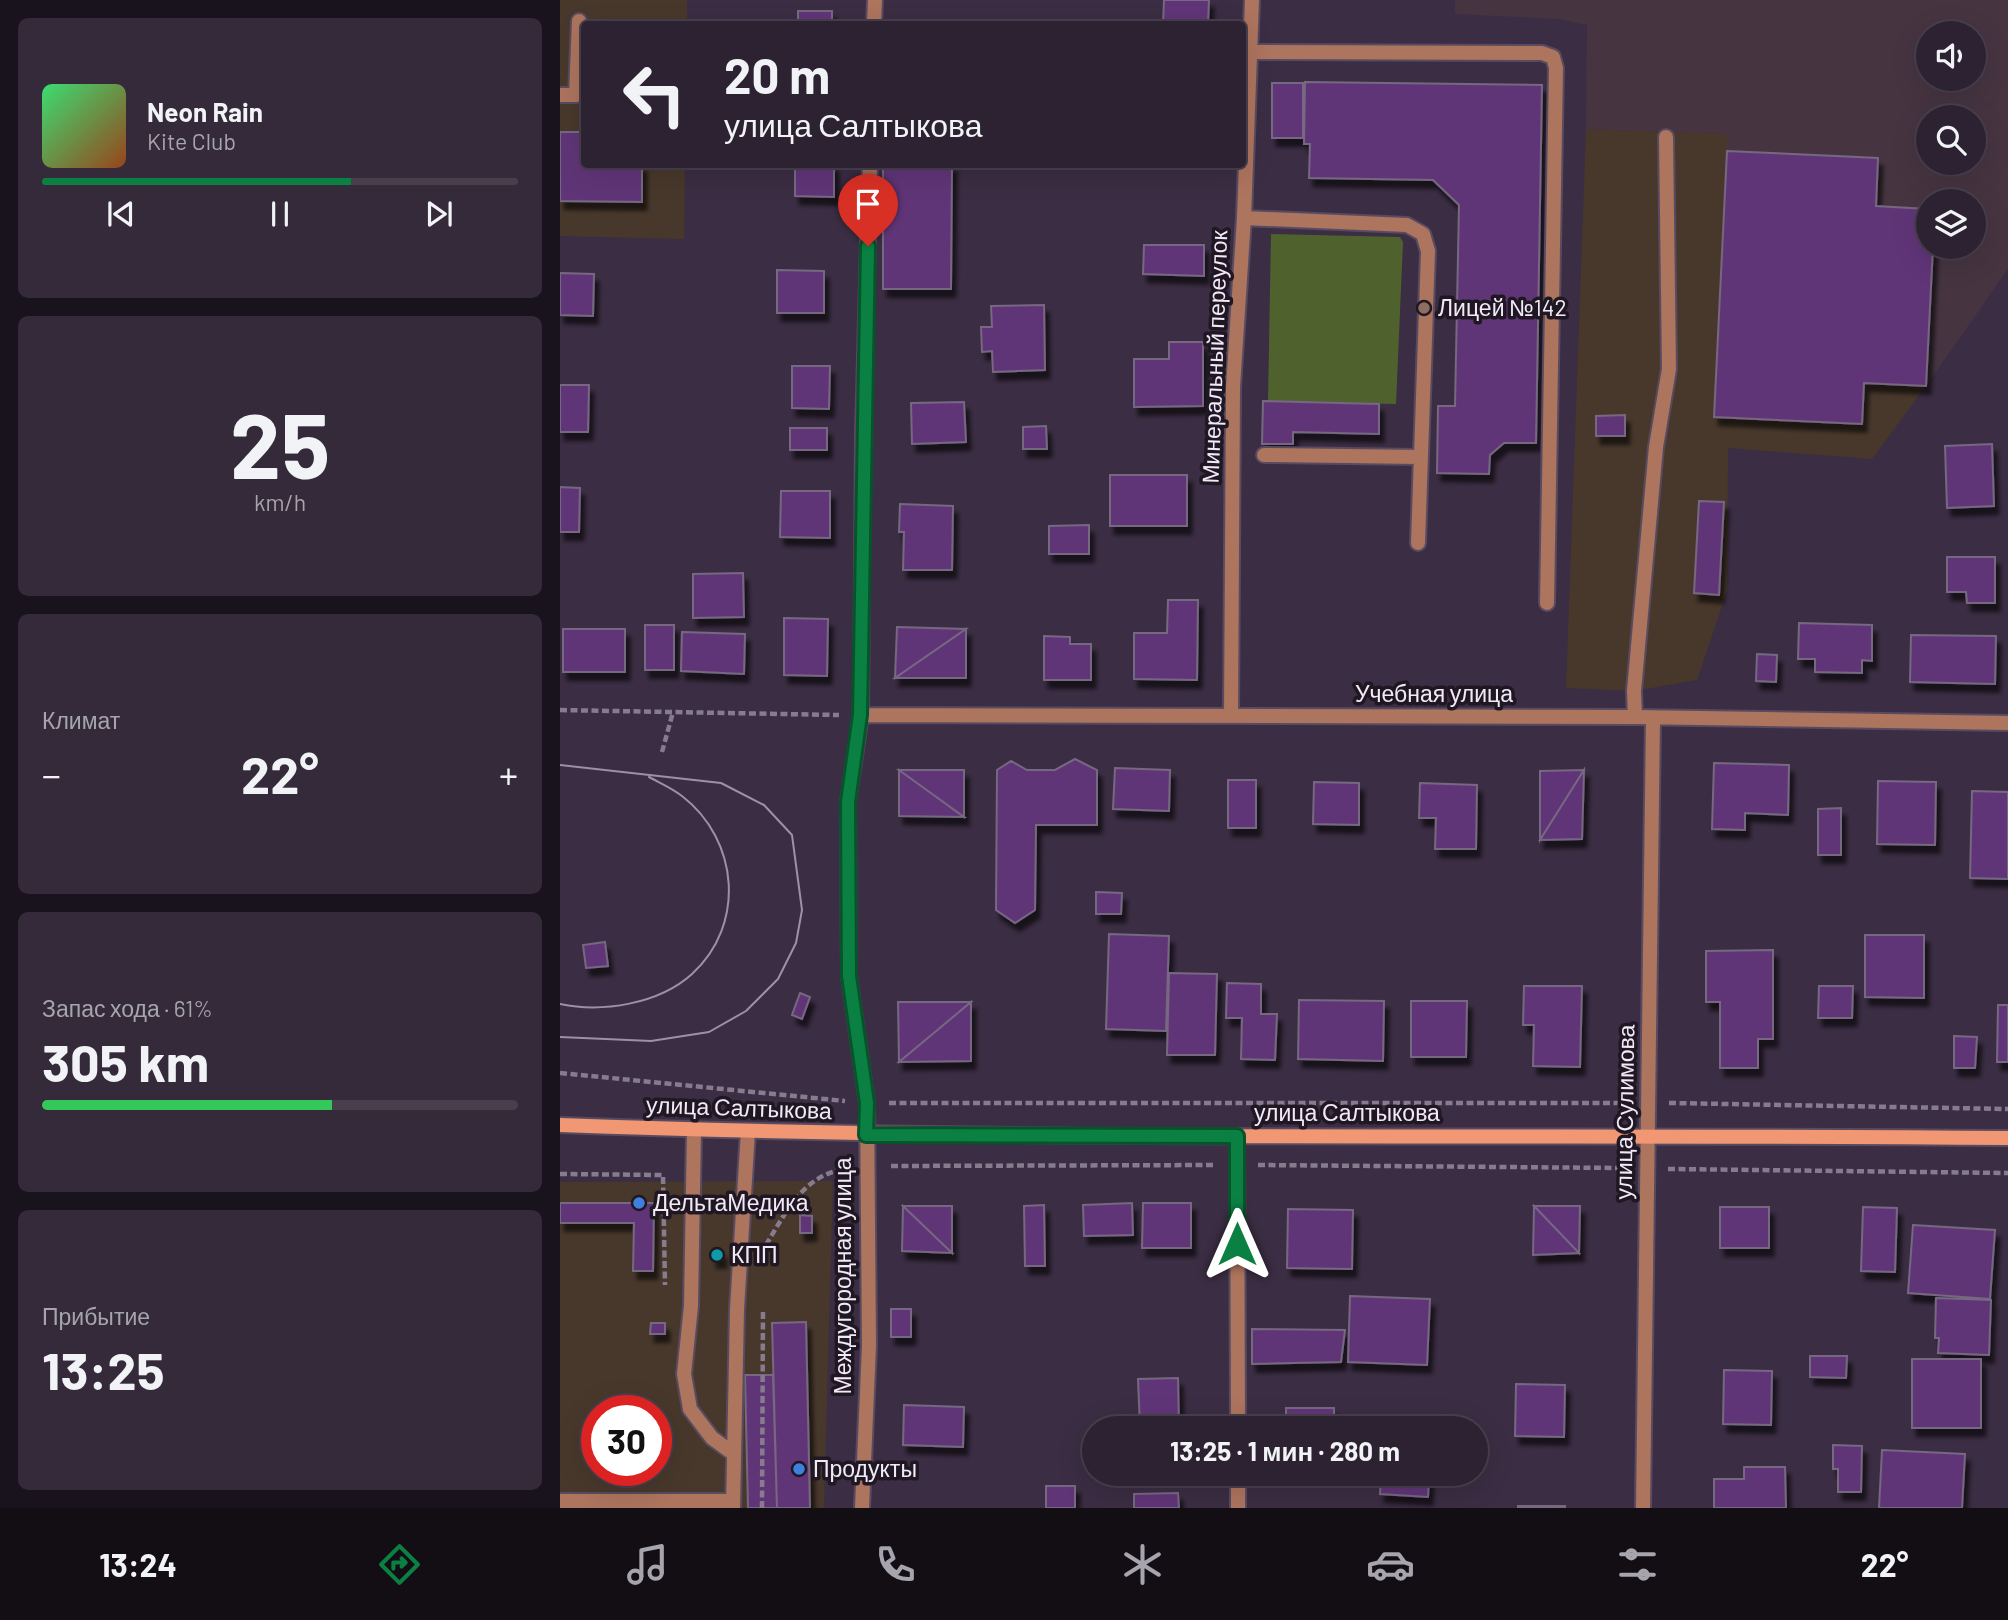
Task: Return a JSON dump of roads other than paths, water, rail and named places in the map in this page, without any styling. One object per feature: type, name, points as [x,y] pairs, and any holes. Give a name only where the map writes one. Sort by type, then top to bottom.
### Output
[{"type":"main road","name":"улица Салтыкова","points":[[560,1125],[866,1135],[1648,1134],[2008,1138]]},
{"type":"street","points":[[874,21],[875,0]]},
{"type":"street","name":"Минеральный переулок","points":[[1246,163],[1252,0]]},
{"type":"street","points":[[560,95],[576,95],[579,21]]},
{"type":"street","points":[[1250,52],[1542,53],[1553,57],[1556,68],[1547,603]]},
{"type":"street","points":[[1635,717],[1634,691],[1656,447],[1669,369],[1666,137]]},
{"type":"street","name":"Междугородная улица","points":[[862,1508],[869,1346],[865,1166],[867,1103],[849,976],[848,802],[860,715],[870,168]]},
{"type":"street","name":"Минеральный переулок","points":[[1231,716],[1233,387],[1246,168]]},
{"type":"street","points":[[1244,218],[1407,225],[1423,234],[1428,251],[1418,543]]},
{"type":"street","points":[[1264,455],[1421,457]]},
{"type":"street","name":"Учебная улица","points":[[860,715],[1635,717],[2008,723]]},
{"type":"street","name":"улица Сулимова","points":[[1643,1508],[1653,718]]},
{"type":"street","points":[[694,1130],[691,1306],[684,1374],[691,1409],[712,1438],[734,1454]]},
{"type":"street","points":[[560,1501],[733,1505],[737,1309],[748,1131]]},
{"type":"street","points":[[1237,1136],[1237,1416]]},
{"type":"street","points":[[1238,1486],[1238,1508]]},
{"type":"tram line","points":[[560,765],[721,783],[764,805],[792,835],[802,910],[796,943],[778,979],[746,1011],[709,1032],[651,1041],[560,1037]]},
{"type":"tram line","points":[[560,1004],[576,1007],[612,1006],[629,1004],[663,993],[692,974],[709,954],[721,932],[728,908],[729,883],[715,835],[701,814],[682,796],[649,777]]},
{"type":"place","name":"Лицей №142","points":[[1424,308]]},
{"type":"place","name":"ДельтаМедика","points":[[639,1203]]},
{"type":"place","name":"КПП","points":[[717,1255]]},
{"type":"place","name":"Продукты","points":[[799,1469]]}]
